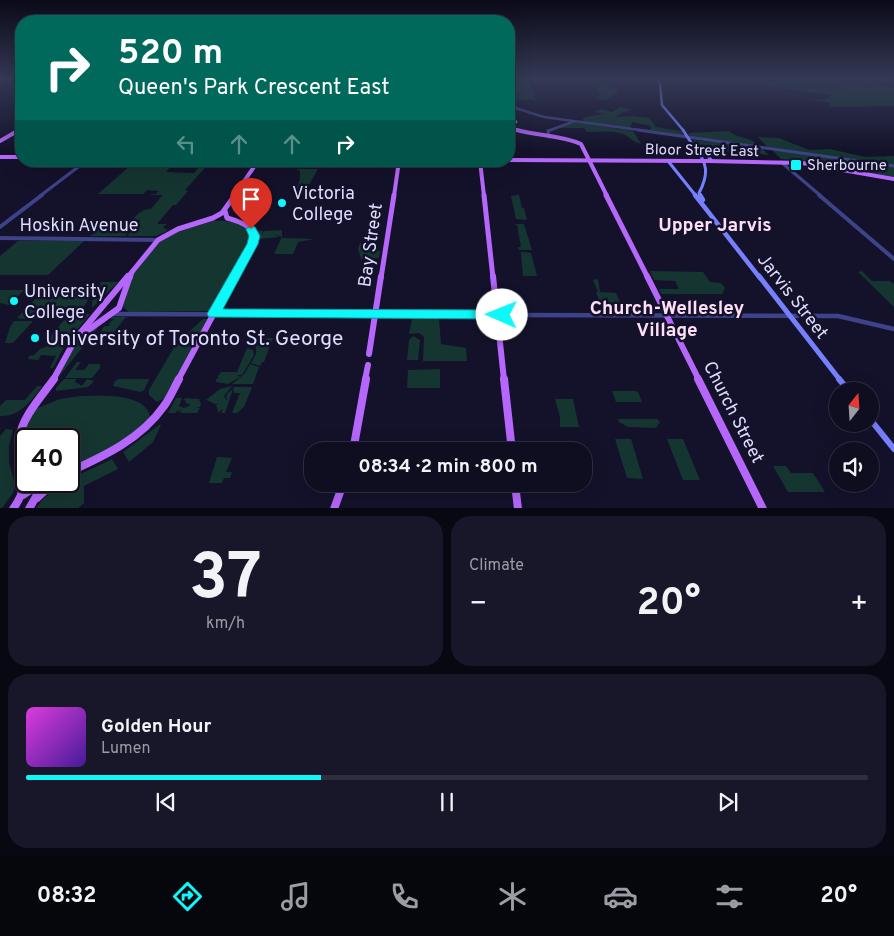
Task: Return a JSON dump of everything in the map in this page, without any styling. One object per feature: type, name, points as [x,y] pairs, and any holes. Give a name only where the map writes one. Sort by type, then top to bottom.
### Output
[{"type":"main road","points":[[661,103],[683,130],[708,169]]},
{"type":"main road","name":"Church Street","points":[[515,129],[549,137],[567,138],[579,142],[763,508]]},
{"type":"main road","points":[[0,141],[15,132]]},
{"type":"main road","points":[[693,146],[699,152],[708,169],[699,194],[710,215]]},
{"type":"main road","points":[[699,152],[707,155],[710,161]]},
{"type":"main road","points":[[0,157],[15,157]]},
{"type":"main road","name":"Bloor Street East","points":[[515,160],[781,162],[811,164],[894,178]]},
{"type":"main road","points":[[668,161],[695,195]]},
{"type":"main road","points":[[21,428],[57,374],[73,344],[158,240],[178,229],[217,216],[225,210],[254,167]]},
{"type":"main road","name":"Bay Street","points":[[355,442],[398,167]]},
{"type":"main road","points":[[481,167],[511,442]]},
{"type":"main road","points":[[683,179],[695,195]]},
{"type":"main road","points":[[695,195],[705,180]]},
{"type":"main road","points":[[689,186],[699,188]]},
{"type":"main road","name":"Jarvis Street","points":[[695,195],[841,382]]},
{"type":"main road","points":[[80,466],[116,448],[139,432],[158,415],[254,240],[251,228],[226,217],[225,210]]},
{"type":"main road","points":[[205,221],[236,221]]},
{"type":"main road","points":[[73,344],[86,331],[112,314],[121,304],[134,267]]},
{"type":"main road","points":[[879,430],[894,449]]},
{"type":"main road","points":[[13,508],[28,490],[37,488],[38,493],[29,508]]},
{"type":"main road","points":[[334,508],[340,492]]},
{"type":"main road","points":[[516,492],[518,508]]},
{"type":"main road","points":[[20,499],[22,493]]},
{"type":"main road","points":[[29,508],[44,493]]},
{"type":"street","points":[[515,108],[540,116],[894,166]]},
{"type":"street","points":[[549,137],[548,131],[574,121]]},
{"type":"street","points":[[781,162],[894,259]]},
{"type":"street","points":[[0,227],[78,167]]},
{"type":"street","name":"Hoskin Avenue","points":[[0,238],[158,240]]},
{"type":"street","points":[[112,314],[841,316],[894,329]]},
{"type":"green space","points":[[829,103],[894,103],[894,106],[828,107],[831,103]]},
{"type":"green space","points":[[621,107],[632,110],[615,114],[625,112],[617,117],[649,118],[656,127],[681,131],[684,137],[649,132],[651,126],[632,122],[630,128],[582,120],[585,117],[604,114],[595,112],[601,109],[612,112]]},
{"type":"green space","points":[[573,122],[633,131],[641,144],[618,133],[587,132],[584,128],[559,128]]},
{"type":"green space","points":[[729,131],[759,146],[692,138],[688,133]]},
{"type":"green space","points":[[758,137],[779,138],[809,150],[830,149],[865,157],[894,156],[894,166],[767,147]]},
{"type":"green space","points":[[693,140],[745,147],[761,147],[769,155],[745,152],[700,151]]},
{"type":"green space","points":[[772,150],[894,167],[894,177],[846,168],[845,166],[841,166],[843,168],[810,161],[781,159]]},
{"type":"green space","points":[[129,167],[170,167],[166,172],[194,173],[200,167],[206,167],[185,190],[188,191],[157,224],[167,224],[163,227],[167,230],[172,229],[156,236],[127,236],[141,220],[138,220],[135,224],[129,224],[134,218],[141,212],[151,209],[163,195],[149,195],[156,194],[159,191],[147,190],[143,194],[98,194]]},
{"type":"green space","points":[[296,169],[318,169],[307,188],[297,188],[300,171]]},
{"type":"green space","points":[[519,195],[527,220],[516,219],[511,196]]},
{"type":"green space","points":[[213,221],[232,222],[244,226],[250,235],[250,242],[212,311],[129,312],[123,307],[135,271],[159,242],[176,232]]},
{"type":"green space","points":[[514,224],[524,224],[532,250],[519,250],[518,247],[521,247],[517,225]]},
{"type":"green space","points":[[96,229],[131,229],[127,231],[129,232],[125,236],[89,236],[94,234]]},
{"type":"green space","points":[[282,230],[282,237],[274,234],[279,237],[260,239],[258,231],[263,231],[262,235],[264,231]]},
{"type":"green space","points":[[282,237],[314,239],[298,242],[293,254],[274,254]]},
{"type":"green space","points":[[18,241],[84,241],[48,275],[0,275],[0,256]]},
{"type":"green space","points":[[360,243],[368,244],[366,248],[380,251],[379,258],[361,259],[358,249]]},
{"type":"green space","points":[[524,252],[531,253],[537,276],[523,276],[521,253],[517,253]]},
{"type":"green space","points":[[650,271],[703,272],[710,282],[721,283],[725,288],[722,294],[661,294],[659,289],[679,289],[675,281],[654,280]]},
{"type":"green space","points":[[862,271],[872,281],[889,281],[894,284],[894,307],[858,272]]},
{"type":"green space","points":[[598,279],[600,292],[616,293],[624,312],[603,312],[593,280]]},
{"type":"green space","points":[[101,282],[118,282],[92,308],[92,302]]},
{"type":"green space","points":[[52,286],[90,287],[93,289],[89,299],[78,311],[41,319],[17,318],[44,290]]},
{"type":"green space","points":[[0,290],[24,290],[9,305],[0,303]]},
{"type":"green space","points":[[79,314],[90,314],[66,343],[53,368],[50,368],[56,356],[41,355],[38,360],[28,359],[29,356],[48,346],[46,342],[63,321]]},
{"type":"green space","points":[[112,317],[129,317],[125,318],[112,335],[99,334],[104,326],[109,326],[110,324],[108,324],[114,319],[110,319]]},
{"type":"green space","points":[[203,319],[207,319],[165,398],[157,402],[149,395],[149,390],[176,344]]},
{"type":"green space","points":[[412,319],[439,319],[441,344],[466,348],[467,361],[423,361],[424,337],[419,333],[409,334]]},
{"type":"green space","points":[[14,321],[33,321],[13,343],[5,343],[10,327]]},
{"type":"green space","points":[[98,326],[97,329],[57,379],[76,343]]},
{"type":"green space","points":[[413,336],[420,340],[418,360],[407,360],[409,340]]},
{"type":"green space","points":[[273,338],[264,362],[260,366],[251,363],[256,354],[256,347],[263,342],[254,348],[257,340],[263,341]]},
{"type":"green space","points":[[247,348],[253,350],[254,355],[242,375],[237,375],[240,377],[228,384],[216,382],[221,372],[237,372]]},
{"type":"green space","points":[[77,362],[81,362],[75,370],[84,370],[89,364],[100,364],[100,368],[92,378],[65,378]]},
{"type":"green space","points":[[250,364],[259,367],[253,384],[232,384],[245,373]]},
{"type":"green space","points":[[440,369],[440,388],[407,388],[408,370]]},
{"type":"green space","points":[[64,379],[76,379],[75,382],[82,386],[87,379],[94,381],[88,387],[56,391],[56,388]]},
{"type":"green space","points":[[119,379],[149,380],[141,392],[113,386],[115,381]]},
{"type":"green space","points":[[37,386],[42,386],[24,407],[13,414],[0,416],[0,406],[6,400],[25,400]]},
{"type":"green space","points":[[232,386],[224,396],[226,400],[229,398],[226,399],[227,394],[233,389],[225,413],[221,413],[223,409],[217,413],[216,405],[219,403],[215,404],[206,400],[220,389]]},
{"type":"green space","points":[[233,387],[252,387],[244,407],[237,413],[232,413],[240,393],[234,393]]},
{"type":"green space","points":[[612,391],[638,392],[642,402],[616,402]]},
{"type":"green space","points":[[80,396],[120,397],[139,403],[146,408],[150,416],[136,432],[101,453],[80,463],[80,428],[26,428],[33,410],[60,399]]},
{"type":"green space","points":[[176,398],[182,398],[179,406],[184,408],[191,405],[186,403],[184,398],[199,399],[200,407],[195,407],[200,408],[197,413],[180,413],[182,409],[178,413],[179,409],[175,413],[168,413]]},
{"type":"green space","points":[[555,399],[573,399],[579,427],[560,427],[560,417]]},
{"type":"green space","points":[[618,419],[657,419],[660,422],[656,428],[628,427],[619,422]]},
{"type":"green space","points":[[161,425],[153,442],[129,462],[123,452]]},
{"type":"green space","points":[[6,429],[13,430],[9,446],[9,462],[15,485],[13,493],[2,508],[0,508],[0,436]]},
{"type":"green space","points":[[615,439],[631,439],[643,479],[627,478]]},
{"type":"green space","points":[[667,439],[683,439],[700,480],[683,480]]},
{"type":"green space","points":[[217,457],[232,458],[226,472],[232,472],[230,478],[224,478],[222,483],[209,483]]},
{"type":"green space","points":[[112,459],[118,469],[84,486],[84,503],[78,508],[36,508],[50,493],[80,493],[80,474]]},
{"type":"green space","points":[[773,466],[786,466],[791,473],[813,473],[825,492],[788,492]]},
{"type":"place","name":"Sherbourne","points":[[796,165]]},
{"type":"place","name":"Victoria College","points":[[282,203]]},
{"type":"place","name":"University College","points":[[14,301]]},
{"type":"place","name":"University of Toronto St. George","points":[[35,338]]},
{"type":"district","name":"Upper Jarvis","points":[[715,224]]},
{"type":"district","name":"Church-Wellesley Village","points":[[667,318]]},
{"type":"route","points":[[251,229],[254,240],[214,314],[502,315]]}]
